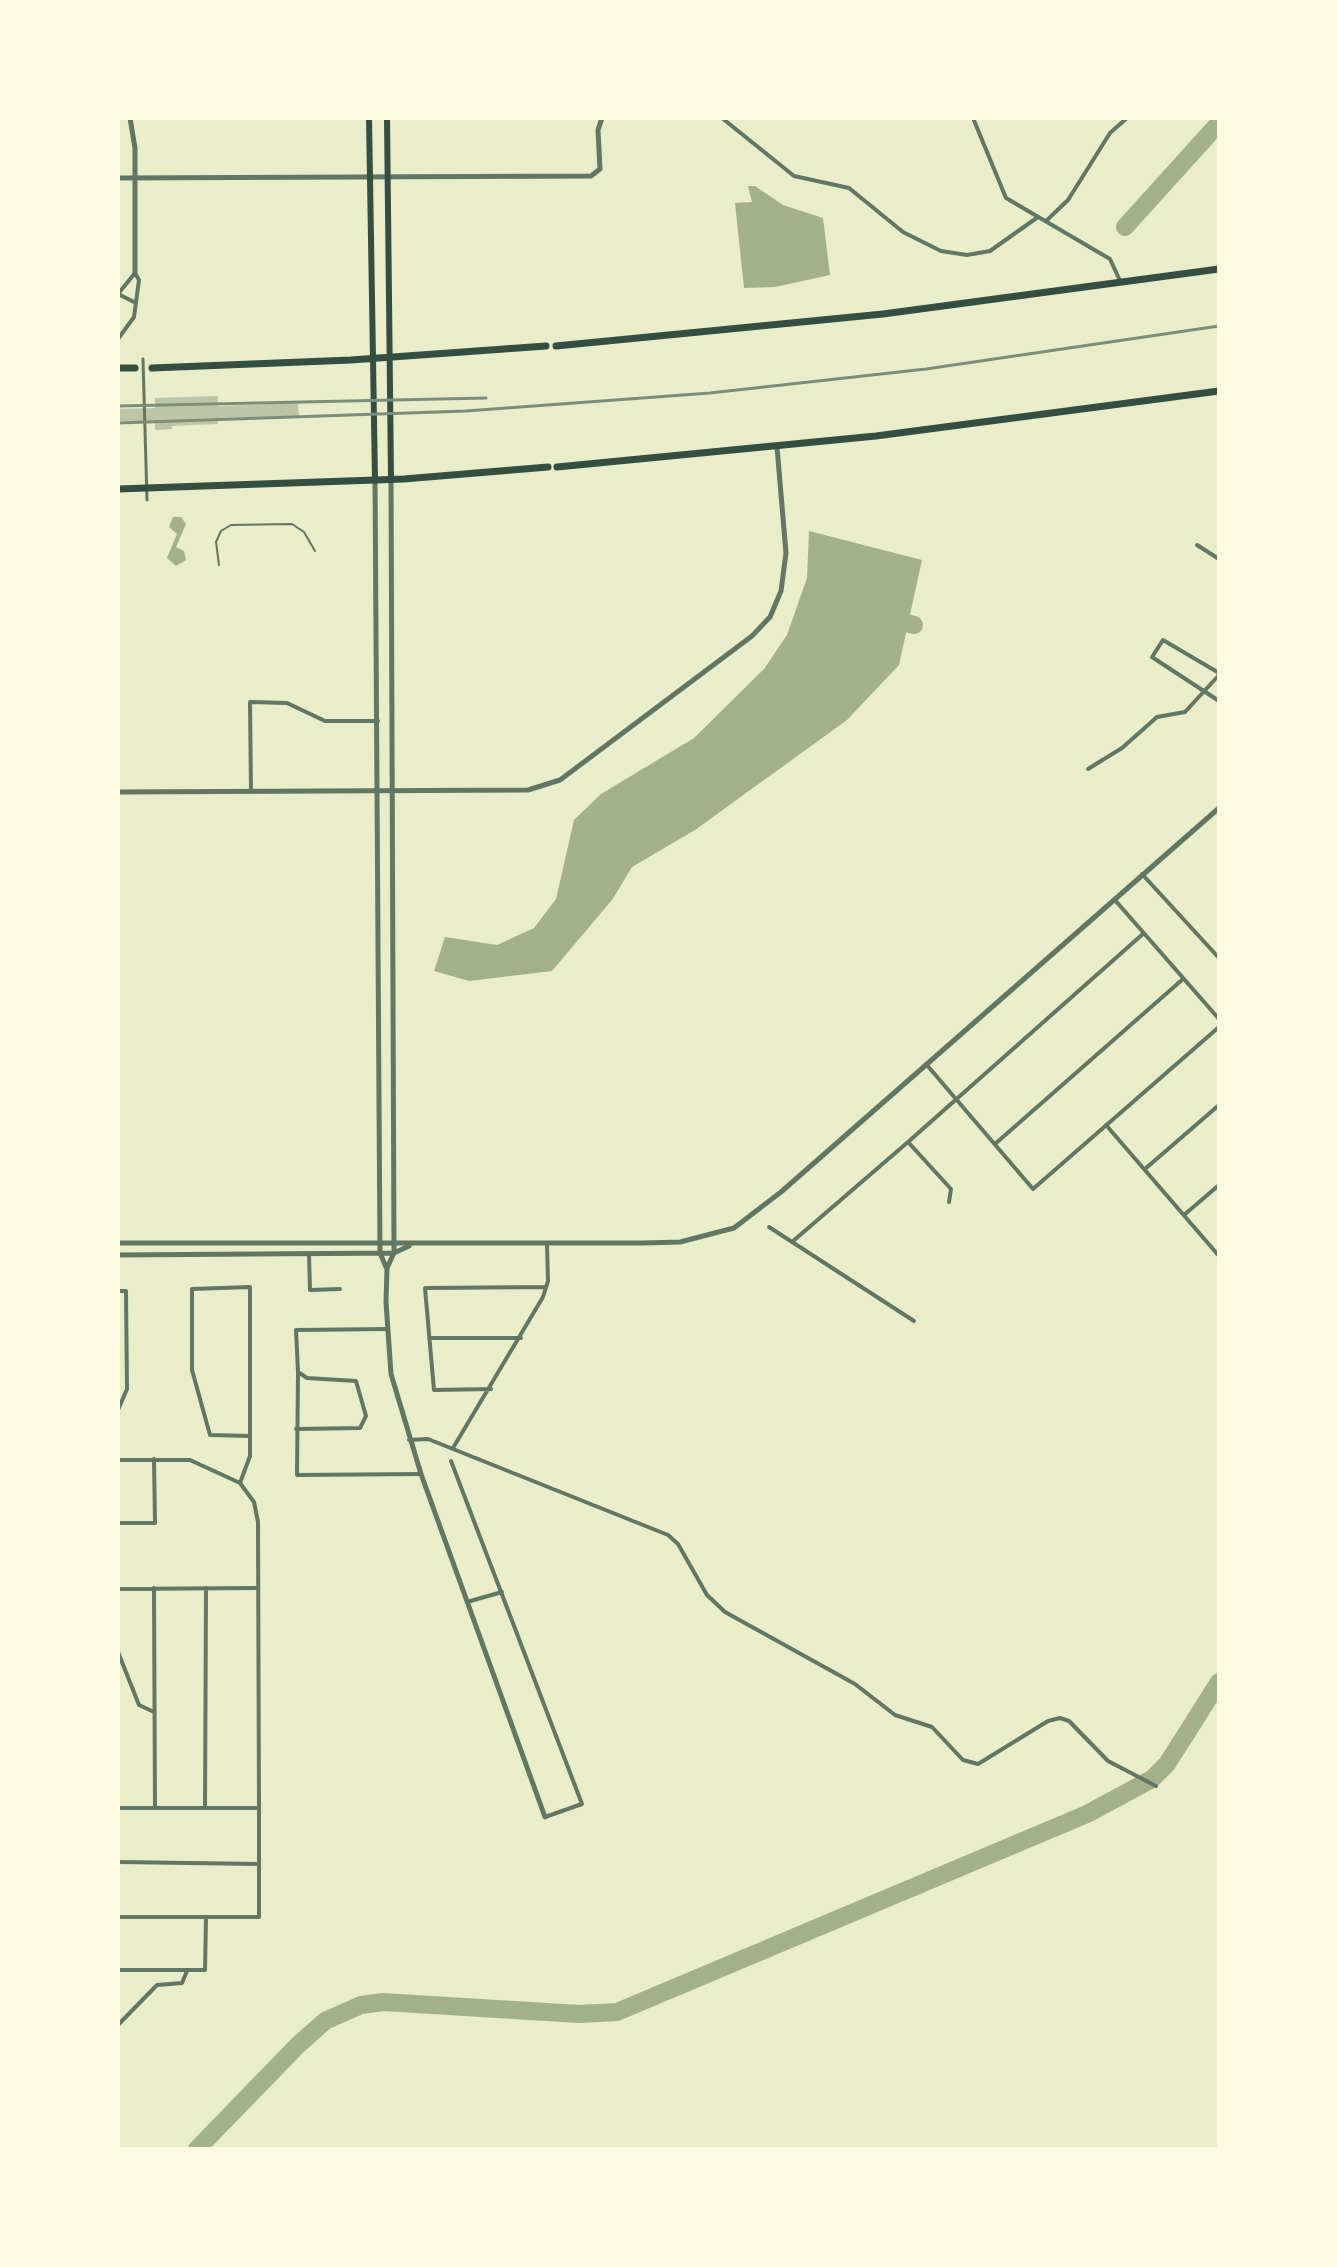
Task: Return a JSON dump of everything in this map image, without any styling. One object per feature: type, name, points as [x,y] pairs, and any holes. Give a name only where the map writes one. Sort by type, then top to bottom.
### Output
[{"type":"highway","points":[[556,346],[840,319],[1219,269]]},
{"type":"highway","points":[[152,368],[373,362],[546,346]]},
{"type":"highway","points":[[118,368],[135,368]]},
{"type":"highway","points":[[118,489],[552,467],[777,447],[1033,417],[1219,391]]},
{"type":"main road","points":[[369,118],[375,477]]},
{"type":"main road","points":[[387,118],[391,476]]},
{"type":"street","points":[[118,339],[134,317],[139,280],[135,273],[135,178],[130,118]]},
{"type":"street","points":[[118,178],[591,176],[600,169],[598,130],[602,118]]},
{"type":"street","points":[[722,118],[794,176],[849,188],[903,232],[941,251],[967,255],[990,251],[1038,217]]},
{"type":"street","points":[[973,118],[1006,198],[1110,259],[1121,283]]},
{"type":"street","points":[[1046,221],[1068,200],[1110,133],[1127,118]]},
{"type":"street","points":[[135,273],[118,294],[136,303]]},
{"type":"street","points":[[143,359],[147,500]]},
{"type":"street","points":[[118,792],[528,790],[560,780],[752,636],[770,617],[785,575],[777,447]]},
{"type":"street","points":[[391,476],[394,1253],[387,1268],[391,1374],[409,1440],[545,1817],[582,1804],[451,1461]]},
{"type":"street","points":[[375,477],[380,1253],[387,1268]]},
{"type":"street","points":[[1197,545],[1219,559]]},
{"type":"street","points":[[1088,769],[1122,748],[1157,717],[1185,712],[1203,690],[1219,674],[1163,640],[1152,657],[1203,690],[1219,701]]},
{"type":"street","points":[[251,791],[250,702],[287,703],[325,721],[378,721]]},
{"type":"street","points":[[118,1243],[394,1241],[410,1246],[680,1242],[734,1228],[781,1192],[1142,874],[1218,811]]},
{"type":"street","points":[[1142,874],[1219,958]]},
{"type":"street","points":[[1114,899],[1219,1019]]},
{"type":"street","points":[[792,1242],[1144,933]]},
{"type":"street","points":[[995,1144],[1183,979]]},
{"type":"street","points":[[926,1064],[1033,1189],[1219,1027]]},
{"type":"street","points":[[1145,1169],[1219,1105]]},
{"type":"street","points":[[1106,1125],[1219,1256]]},
{"type":"street","points":[[908,1142],[951,1189],[949,1202]]},
{"type":"street","points":[[1184,1215],[1219,1185]]},
{"type":"street","points":[[769,1227],[914,1321]]},
{"type":"street","points":[[453,1448],[521,1338],[546,1287],[547,1245]]},
{"type":"street","points":[[118,1255],[394,1253],[410,1246]]},
{"type":"street","points":[[309,1254],[310,1290],[340,1289]]},
{"type":"street","points":[[240,1483],[250,1456],[250,1436],[250,1287],[192,1289],[192,1370],[210,1435],[250,1436]]},
{"type":"street","points":[[491,1389],[434,1390],[425,1288],[546,1287]]},
{"type":"street","points":[[118,1291],[126,1291],[127,1346],[127,1389],[118,1409]]},
{"type":"street","points":[[387,1329],[296,1330],[297,1475],[421,1474]]},
{"type":"street","points":[[429,1338],[521,1338]]},
{"type":"street","points":[[119,1346],[127,1346]]},
{"type":"street","points":[[296,1429],[360,1428],[366,1416],[356,1381],[307,1378],[298,1372]]},
{"type":"street","points":[[409,1440],[428,1439],[453,1448],[668,1535],[707,1595],[725,1612],[855,1684],[895,1715],[932,1727],[963,1760],[978,1764],[1048,1721],[1060,1718],[1069,1721],[1108,1761],[1156,1786]]},
{"type":"street","points":[[118,1523],[155,1523],[154,1459]]},
{"type":"street","points":[[118,1460],[190,1460],[240,1483],[250,1494],[257,1511],[259,1808],[259,1917],[118,1917]]},
{"type":"street","points":[[154,1588],[155,1808]]},
{"type":"street","points":[[205,1808],[206,1588]]},
{"type":"street","points":[[118,1589],[257,1588]]},
{"type":"street","points":[[467,1602],[502,1592]]},
{"type":"street","points":[[118,1652],[139,1705],[155,1713]]},
{"type":"street","points":[[118,1808],[259,1808]]},
{"type":"street","points":[[118,1862],[259,1864]]},
{"type":"street","points":[[118,1970],[205,1970],[206,1917]]},
{"type":"street","points":[[118,2025],[157,1985],[182,1983],[187,1971]]},
{"type":"lane","points":[[219,565],[216,542],[221,531],[231,525],[292,524],[304,532],[315,551]]},
{"type":"shaded area","points":[[748,186],[755,186],[783,205],[823,218],[830,275],[775,287],[744,288],[735,203],[752,202]]},
{"type":"shaded area","points":[[173,517],[181,517],[186,524],[176,547],[184,551],[186,560],[176,566],[167,558],[177,534],[169,527]]},
{"type":"shaded area","points":[[809,531],[922,560],[899,665],[847,720],[695,830],[632,867],[612,900],[552,971],[469,981],[434,971],[445,937],[497,945],[534,928],[556,899],[574,820],[601,794],[694,738],[764,669],[787,635],[807,578]]},
{"type":"building","points":[[218,396],[218,406],[298,403],[299,416],[218,418],[218,424],[155,430],[155,421],[118,421],[118,409],[155,408],[155,398]]},
{"type":"waterway","points":[[1125,227],[1219,123]]},
{"type":"waterway","points":[[885,617],[914,625]]},
{"type":"waterway","points":[[197,2149],[325,2021],[361,2005],[383,2002],[579,2014],[617,2012],[1087,1814],[1152,1779],[1167,1764],[1219,1682]]},
{"type":"railway","points":[[118,423],[466,411],[710,393],[926,369],[1219,326]]},
{"type":"railway","points":[[118,406],[486,398]]}]
